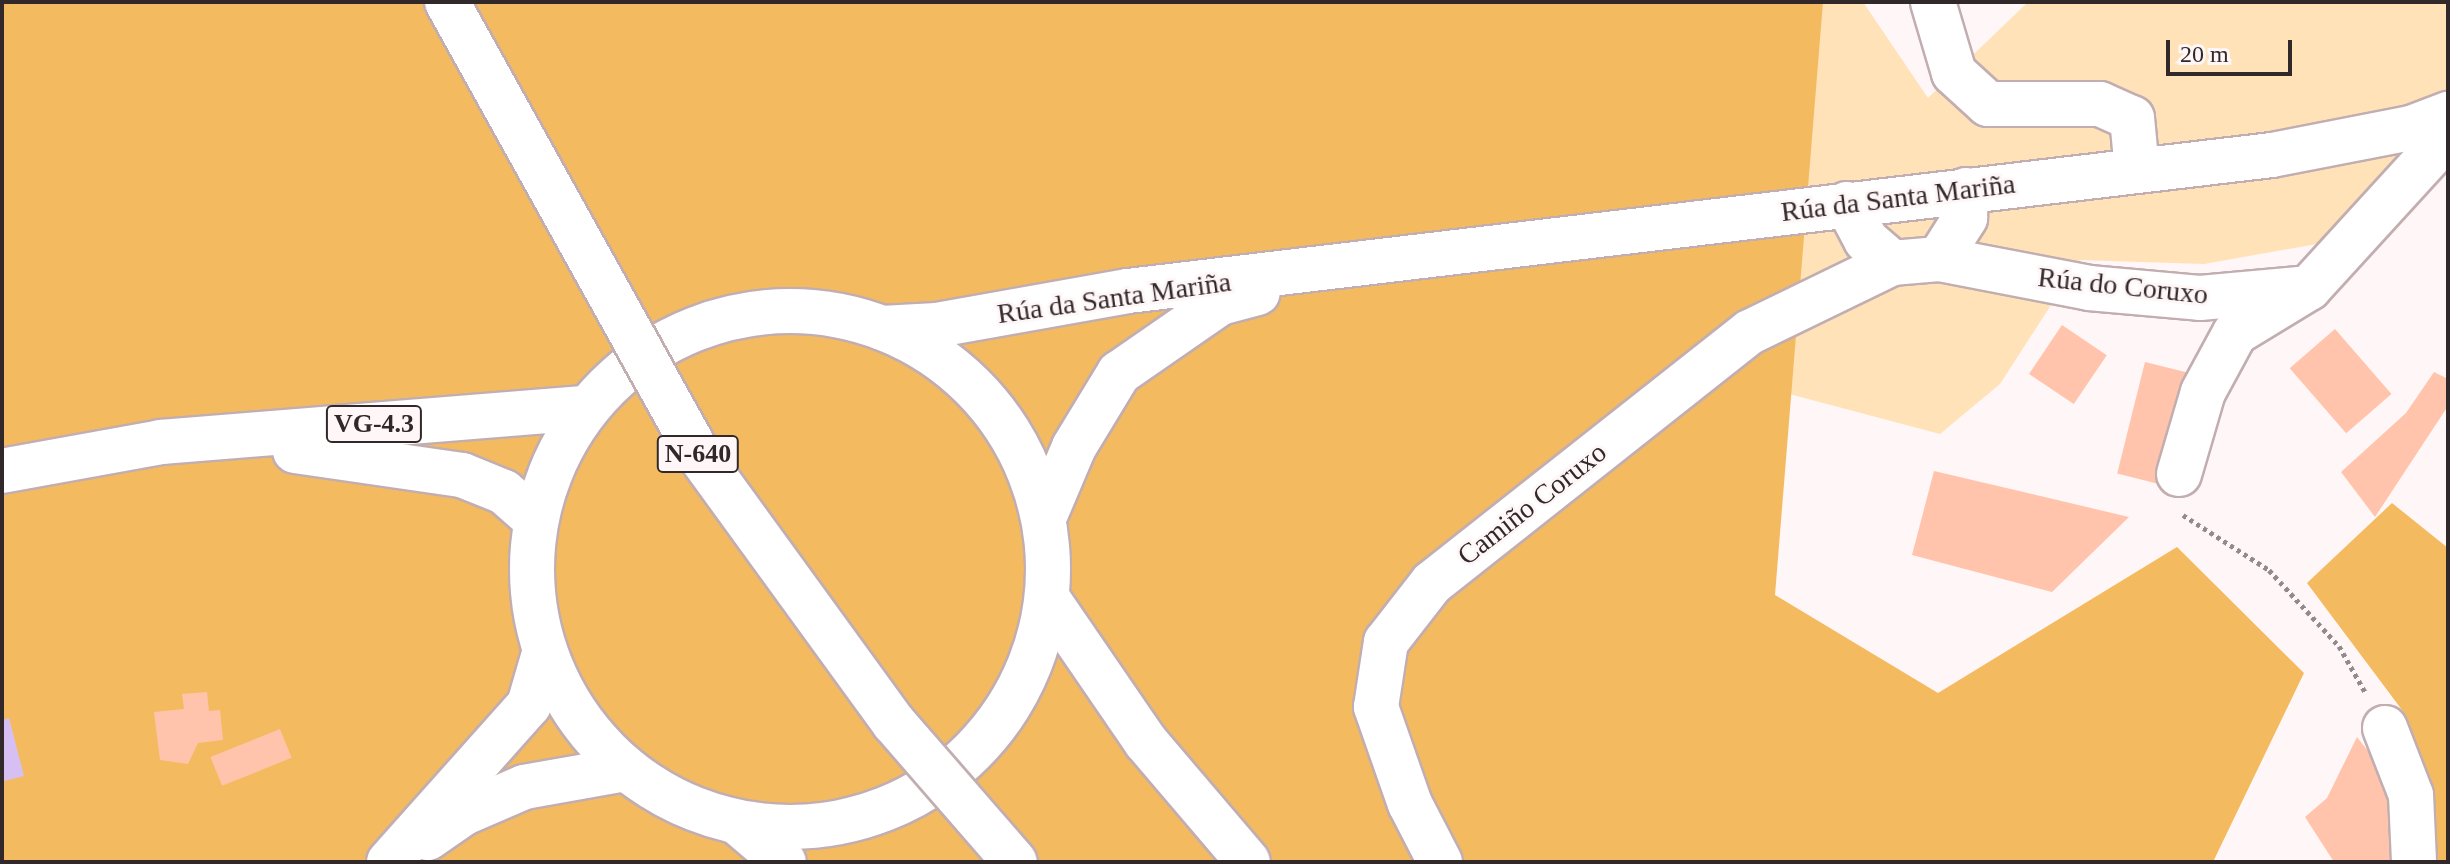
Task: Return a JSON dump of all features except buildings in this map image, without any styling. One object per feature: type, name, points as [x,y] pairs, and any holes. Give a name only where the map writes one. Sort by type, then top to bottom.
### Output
[{"type":"main road","name":"N-640","points":[[447,2],[697,452],[894,723],[1015,862]]},
{"type":"main road","points":[[1933,2],[1954,73],[1988,104],[2100,104],[2132,118],[2137,170]]},
{"type":"main road","name":"Rúa da Santa Mariña","points":[[882,328],[937,325],[1128,291],[1346,269],[1847,204],[2288,152],[2411,128],[2448,114]]},
{"type":"main road","points":[[2179,474],[2203,392],[2235,333],[2309,288],[2448,136]]},
{"type":"main road","points":[[1939,259],[1965,218],[1966,190]]},
{"type":"main road","points":[[1847,204],[1866,240],[1892,263]]},
{"type":"main road","name":"Rúa do Coruxo","points":[[1892,263],[1939,259],[2089,288],[2200,298],[2309,288]]},
{"type":"main road","name":"Camiño Coruxo","points":[[1440,862],[1410,804],[1376,707],[1386,642],[1432,583],[1750,332],[1892,263]]},
{"type":"main road","name":"Rúa da Santa Mariña","points":[[1044,518],[1074,447],[1119,373],[1220,303],[1346,269]]},
{"type":"main road","points":[[808,311],[882,328],[944,361],[994,411],[1029,471],[1044,518],[1048,599],[1024,682],[966,760],[914,797],[856,820],[793,828],[738,823],[683,805],[626,769],[579,718],[545,650],[532,588],[536,520],[552,466],[587,408],[612,381],[685,333],[732,318],[808,311]]},
{"type":"main road","name":"VG-4.3","points":[[2,471],[161,442],[587,408]]},
{"type":"main road","name":"VG-4.3","points":[[161,442],[421,465],[504,492],[536,520]]},
{"type":"main road","points":[[1048,599],[1146,742],[1248,862]]},
{"type":"main road","points":[[391,862],[529,705],[545,650]]},
{"type":"main road","points":[[2385,728],[2411,795],[2414,862]]},
{"type":"main road","points":[[391,862],[464,813],[524,787],[626,769]]},
{"type":"main road","points":[[738,823],[784,862]]},
{"type":"path","points":[[2179,474],[2177,510],[2269,570],[2339,646],[2385,728]]},
{"type":"shaded area","points":[[2,2],[1823,2],[1775,595],[1938,693],[2177,547],[2304,673],[2213,862],[2,862]]},
{"type":"shaded area","points":[[1820,2],[1863,2],[1928,98],[2028,2],[2448,2],[2448,136],[2356,237],[2204,264],[2080,260],[2000,384],[1940,434],[1767,388]]},
{"type":"shaded area","points":[[2392,503],[2448,548],[2448,862],[2434,862],[2431,788],[2405,714],[2307,583]]},
{"type":"shaded area","points":[[9,718],[24,776],[4,781],[2,720]]}]
